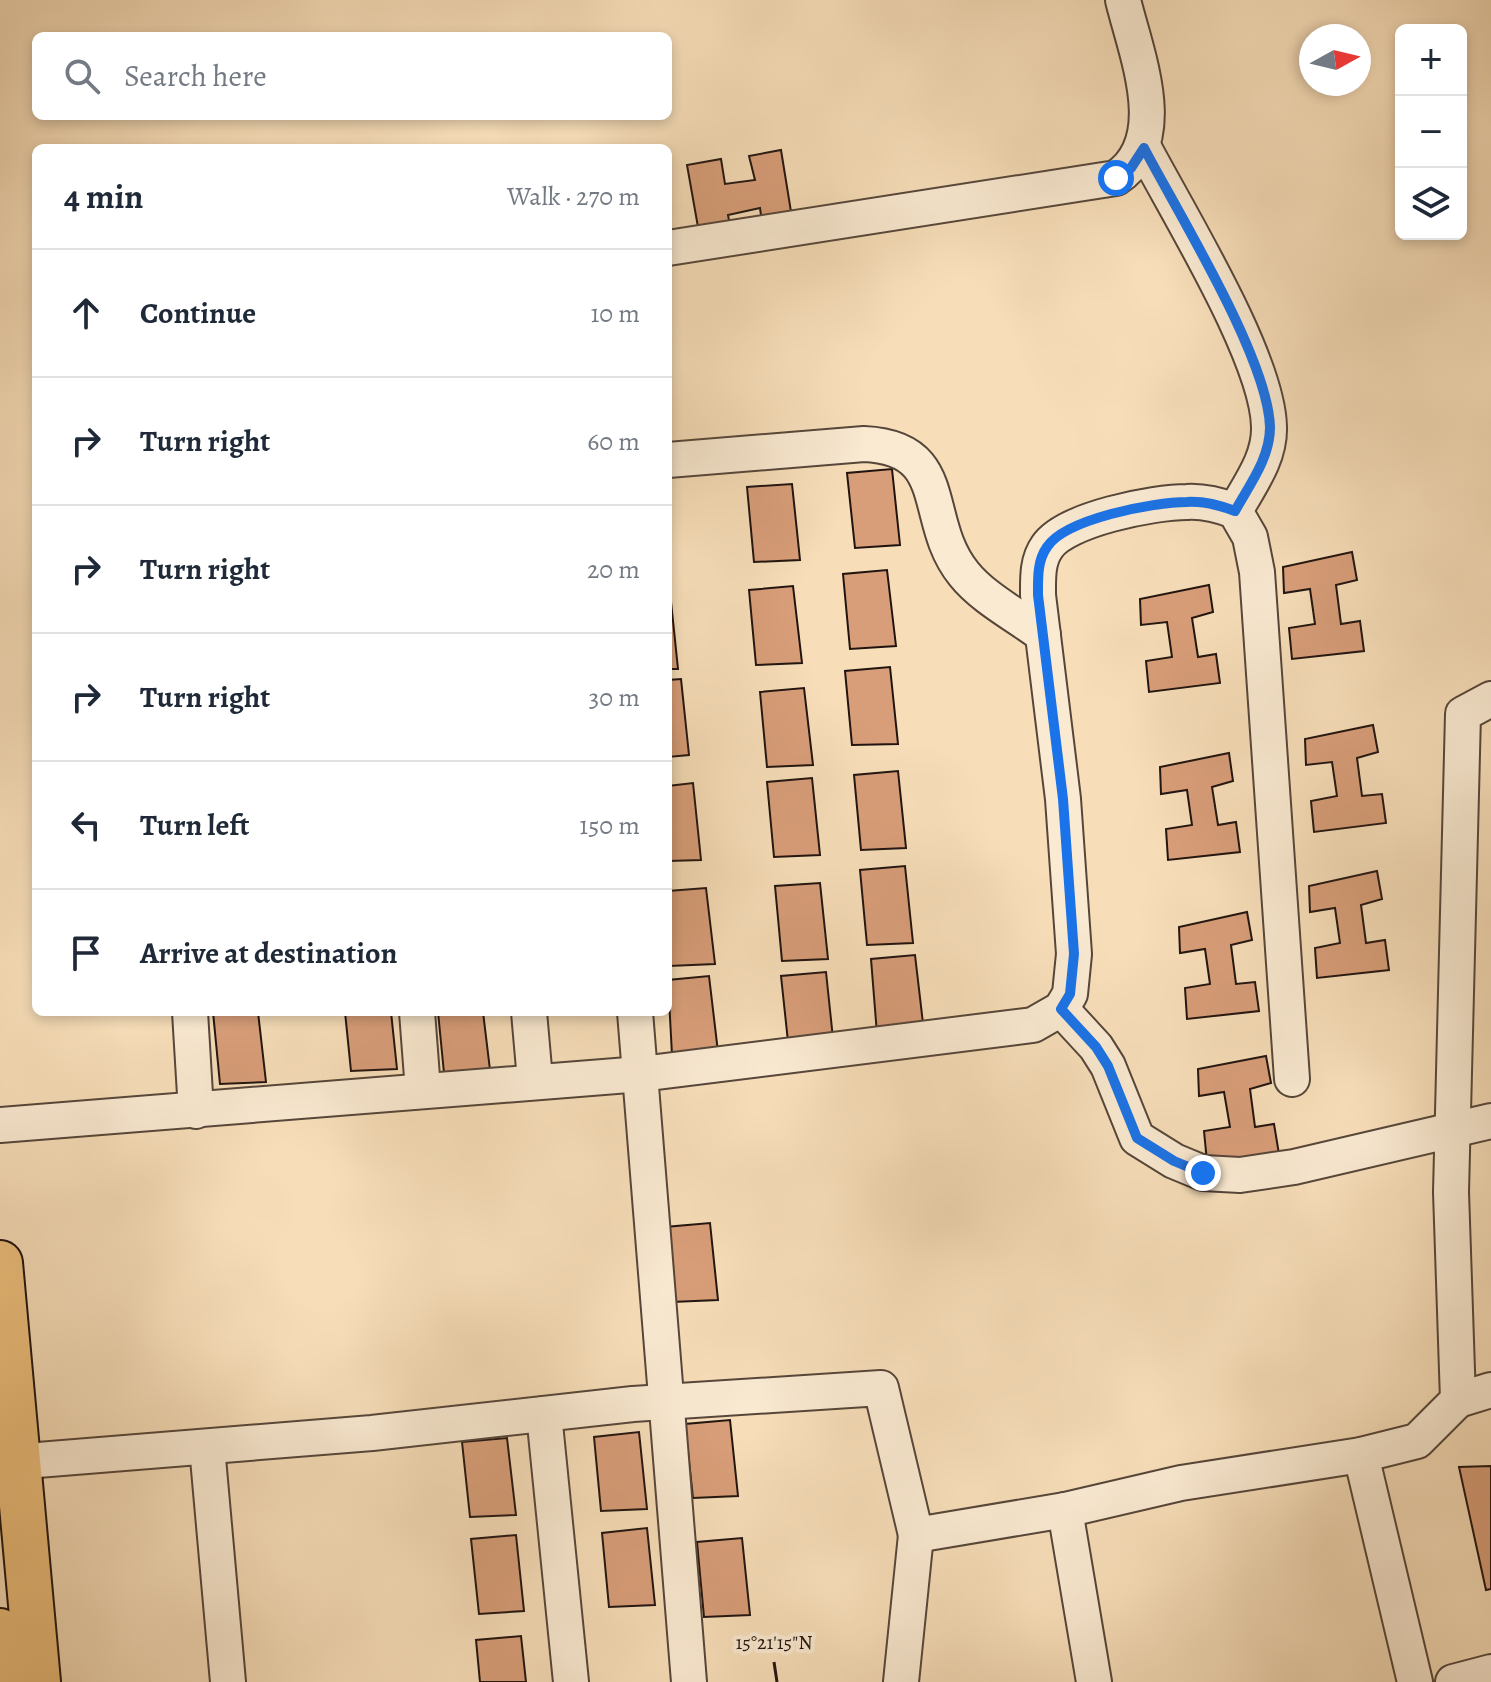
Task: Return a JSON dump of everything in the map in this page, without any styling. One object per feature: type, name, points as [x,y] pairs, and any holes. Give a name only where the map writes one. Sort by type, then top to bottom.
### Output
[{"type":"highway","points":[[0,1263],[9,1462],[38,1682]]},
{"type":"highway","points":[[0,1631],[5,1682]]},
{"type":"street","points":[[672,247],[1095,184],[1116,178],[1131,168],[1144,148],[1148,124],[1139,63],[1123,0]]},
{"type":"street","points":[[1144,148],[1235,322],[1261,385],[1270,426],[1265,459],[1235,511]]},
{"type":"street","points":[[672,460],[864,444],[892,445],[912,457],[927,476],[941,533],[966,576],[1043,635]]},
{"type":"street","points":[[0,1125],[196,1111],[535,1080],[641,1074],[1033,1025],[1061,1009],[1070,994],[1074,954],[1063,799],[1043,635],[1039,569],[1045,548],[1058,534],[1075,525],[1163,503],[1216,504],[1235,511],[1250,537],[1257,572],[1292,1079]]},
{"type":"street","points":[[1458,1400],[1451,1192],[1463,714],[1491,699]]},
{"type":"street","points":[[1061,1009],[1096,1047],[1108,1066],[1137,1138],[1174,1161],[1203,1173],[1240,1175],[1294,1167],[1491,1121]]},
{"type":"street","points":[[190,1016],[196,1111]]},
{"type":"street","points":[[417,1016],[423,1090]]},
{"type":"street","points":[[529,1016],[535,1080]]},
{"type":"street","points":[[635,1016],[689,1682]]},
{"type":"street","points":[[9,1462],[207,1447],[666,1402],[881,1388],[916,1535],[901,1682]]},
{"type":"street","points":[[916,1535],[1065,1510],[1181,1483],[1361,1455],[1417,1441],[1458,1400],[1491,1390]]},
{"type":"street","points":[[544,1414],[571,1682]]},
{"type":"street","points":[[207,1447],[228,1682]]},
{"type":"street","points":[[1361,1455],[1415,1682]]},
{"type":"street","points":[[1065,1510],[1094,1682]]},
{"type":"street","points":[[1453,1682],[1491,1672]]},
{"type":"building","points":[[781,150],[793,224],[763,229],[760,208],[728,215],[732,236],[701,244],[687,165],[721,159],[725,184],[755,180],[749,156]]},
{"type":"building","points":[[892,469],[900,545],[855,548],[847,473]]},
{"type":"building","points":[[792,484],[800,560],[754,562],[747,487]]},
{"type":"building","points":[[1352,552],[1357,580],[1336,585],[1341,624],[1360,621],[1364,651],[1292,659],[1289,628],[1315,624],[1310,589],[1284,593],[1283,567]]},
{"type":"building","points":[[887,570],[896,646],[850,649],[843,574]]},
{"type":"building","points":[[1209,585],[1213,612],[1192,618],[1198,657],[1216,654],[1220,683],[1149,692],[1146,661],[1172,657],[1167,622],[1141,625],[1140,599]]},
{"type":"building","points":[[793,586],[802,663],[756,665],[749,590]]},
{"type":"building","points":[[672,611],[678,669],[672,669]]},
{"type":"building","points":[[890,667],[898,744],[852,745],[845,671]]},
{"type":"building","points":[[681,679],[689,755],[672,757],[672,680]]},
{"type":"building","points":[[804,688],[813,765],[767,767],[760,692]]},
{"type":"building","points":[[1373,725],[1378,752],[1357,758],[1362,796],[1382,794],[1386,823],[1314,832],[1311,801],[1337,796],[1332,762],[1306,765],[1305,739]]},
{"type":"building","points":[[1229,753],[1233,781],[1212,787],[1218,825],[1236,822],[1240,852],[1168,860],[1166,829],[1192,825],[1187,790],[1161,794],[1160,767]]},
{"type":"building","points":[[898,771],[906,848],[861,850],[854,775]]},
{"type":"building","points":[[812,778],[820,855],[774,857],[767,782]]},
{"type":"building","points":[[693,783],[701,860],[672,861],[672,786]]},
{"type":"building","points":[[905,866],[913,943],[867,945],[860,870]]},
{"type":"building","points":[[1377,871],[1382,899],[1361,905],[1366,943],[1385,940],[1389,970],[1317,978],[1315,948],[1340,943],[1335,908],[1310,912],[1309,886]]},
{"type":"building","points":[[820,883],[828,959],[782,961],[775,886]]},
{"type":"building","points":[[706,888],[715,964],[672,966],[672,891]]},
{"type":"building","points":[[1247,912],[1252,940],[1231,945],[1236,984],[1255,982],[1259,1011],[1187,1019],[1185,988],[1210,984],[1205,949],[1180,953],[1179,927]]},
{"type":"building","points":[[915,955],[924,1032],[877,1034],[871,959]]},
{"type":"building","points":[[826,972],[834,1048],[789,1051],[781,976]]},
{"type":"building","points":[[709,976],[718,1052],[672,1055],[672,980]]},
{"type":"building","points":[[213,1016],[258,1016],[266,1082],[220,1084]]},
{"type":"building","points":[[345,1016],[391,1016],[397,1069],[351,1071]]},
{"type":"building","points":[[438,1016],[483,1016],[490,1070],[444,1073]]},
{"type":"building","points":[[1266,1056],[1271,1083],[1250,1089],[1255,1127],[1274,1124],[1279,1154],[1207,1162],[1204,1131],[1230,1127],[1224,1092],[1199,1096],[1198,1069]]},
{"type":"building","points":[[710,1223],[718,1300],[672,1302],[665,1227]]},
{"type":"building","points":[[730,1420],[738,1496],[693,1498],[685,1424]]},
{"type":"building","points":[[639,1432],[647,1509],[601,1511],[594,1437]]},
{"type":"building","points":[[507,1438],[516,1515],[470,1517],[462,1442]]},
{"type":"building","points":[[1491,1466],[1491,1589],[1486,1590],[1459,1467]]},
{"type":"building","points":[[647,1528],[655,1605],[609,1607],[602,1533]]},
{"type":"building","points":[[516,1535],[524,1611],[479,1614],[471,1539]]},
{"type":"building","points":[[742,1538],[750,1615],[704,1617],[697,1542]]},
{"type":"building","points":[[521,1636],[526,1682],[480,1682],[476,1640]]},
{"type":"route","points":[[1116,178],[1131,168],[1144,148],[1235,322],[1261,385],[1270,426],[1265,459],[1235,511],[1216,504],[1163,503],[1075,525],[1058,534],[1045,548],[1039,569],[1038,595],[1063,799],[1074,954],[1070,994],[1061,1009],[1096,1047],[1108,1066],[1137,1138],[1174,1161],[1203,1173]]}]
